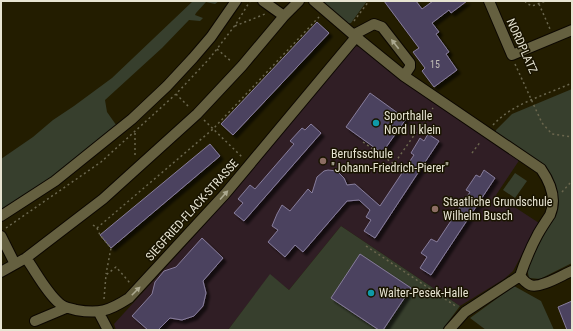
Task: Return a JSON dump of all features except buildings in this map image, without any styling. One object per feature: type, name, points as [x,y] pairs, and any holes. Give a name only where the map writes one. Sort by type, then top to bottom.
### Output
[{"type":"street","points":[[1,216],[54,181],[132,119],[168,86],[193,58],[211,37],[236,1]]},
{"type":"street","points":[[263,1],[284,16]]},
{"type":"street","points":[[1,272],[26,258],[103,199],[197,114],[299,1]]},
{"type":"street","points":[[314,1],[404,76],[541,169],[550,184],[552,194],[550,214],[530,250],[520,276],[465,312],[449,330]]},
{"type":"street","name":"NORDPLATZ","points":[[489,1],[512,55]]},
{"type":"street","points":[[352,34],[374,24],[382,28],[410,63],[410,67],[404,76]]},
{"type":"street","points":[[512,55],[572,30]]},
{"type":"street","name":"SIEGFRIED-FLACK-STRASSE","points":[[66,308],[89,312],[101,312],[120,304],[137,291],[225,194],[309,95],[352,34]]},
{"type":"street","points":[[1,236],[15,264]]},
{"type":"street","points":[[26,258],[59,304],[66,308]]},
{"type":"street","points":[[520,276],[531,286],[539,286],[572,271]]},
{"type":"street","points":[[35,321],[66,308]]},
{"type":"street","points":[[101,312],[108,330]]},
{"type":"path","points":[[352,34],[369,1]]},
{"type":"path","points":[[524,1],[532,6],[546,1]]},
{"type":"path","points":[[539,4],[549,28]]},
{"type":"path","points":[[233,27],[276,9]]},
{"type":"path","points":[[97,228],[213,129],[325,10]]},
{"type":"path","points":[[217,49],[239,69]]},
{"type":"path","name":"NORDPLATZ","points":[[512,55],[542,123],[552,134],[572,137]]},
{"type":"path","points":[[472,153],[500,118],[516,107],[572,83]]},
{"type":"path","points":[[363,142],[394,164],[439,100]]},
{"type":"path","points":[[135,133],[135,170]]},
{"type":"path","points":[[93,225],[97,228],[100,236],[111,248],[101,312]]},
{"type":"path","points":[[366,246],[465,312]]},
{"type":"path","points":[[106,275],[116,267],[137,291]]},
{"type":"shaded area","points":[[354,46],[361,47],[520,159],[496,195],[539,223],[513,271],[504,279],[460,306],[341,226],[289,290],[270,275],[228,330],[116,330],[114,324],[207,222]]},
{"type":"green space","points":[[193,1],[219,1],[215,4],[206,2],[195,15],[203,18],[200,21],[189,20],[162,48],[105,100],[107,112],[119,129],[1,216],[1,159],[112,78]]},
{"type":"green space","points":[[317,1],[367,1],[351,23],[347,24]]},
{"type":"green space","points":[[572,89],[572,263],[540,279],[529,278],[527,269],[555,211],[556,191],[552,177],[545,165],[495,133],[496,130],[512,114]]},
{"type":"green space","points":[[515,173],[527,181],[515,198],[503,190]]},
{"type":"green space","points":[[341,226],[460,306],[442,330],[228,330],[270,274],[289,290]]},
{"type":"green space","points":[[514,286],[541,301],[554,330],[486,330],[470,318]]},
{"type":"place","name":"Sporthalle Nord II klein","points":[[376,123]]},
{"type":"place","name":"Berufsschule \"Johann-Friedrich-Pierer\"","points":[[323,161]]},
{"type":"place","name":"Staatliche Grundschule Wilhelm Busch","points":[[435,209]]},
{"type":"place","name":"Walter-Pesek-Halle","points":[[371,293]]}]
